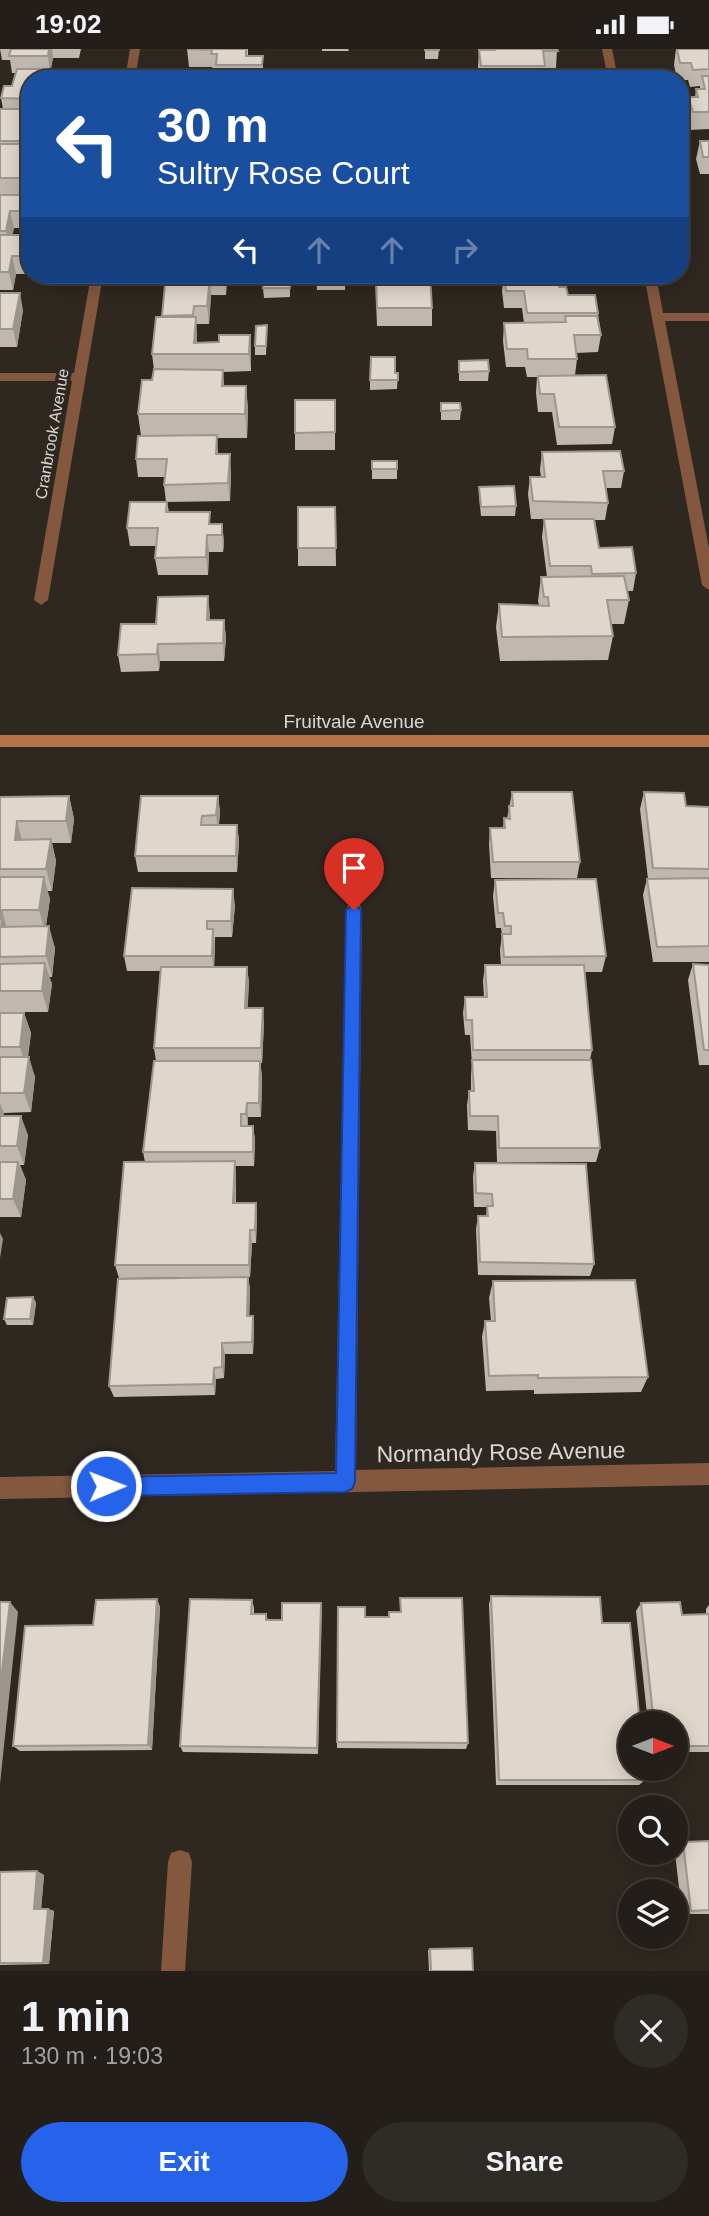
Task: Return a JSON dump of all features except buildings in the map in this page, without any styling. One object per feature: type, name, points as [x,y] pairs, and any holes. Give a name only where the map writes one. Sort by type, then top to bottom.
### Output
[{"type":"main road","name":"Fruitvale Avenue","points":[[0,741],[709,741]]},
{"type":"street","points":[[132,70],[135,49]]},
{"type":"street","points":[[607,49],[610,70]]},
{"type":"street","name":"Cranbrook Avenue","points":[[41,600],[95,284]]},
{"type":"street","points":[[652,284],[709,585]]},
{"type":"street","points":[[658,317],[709,317]]},
{"type":"street","points":[[0,377],[79,377]]},
{"type":"street","points":[[345,1482],[354,910]]},
{"type":"street","name":"Normandy Rose Avenue","points":[[0,1488],[709,1474]]},
{"type":"street","points":[[173,1971],[180,1861]]},
{"type":"route","points":[[106,1486],[345,1482],[354,910]]}]
